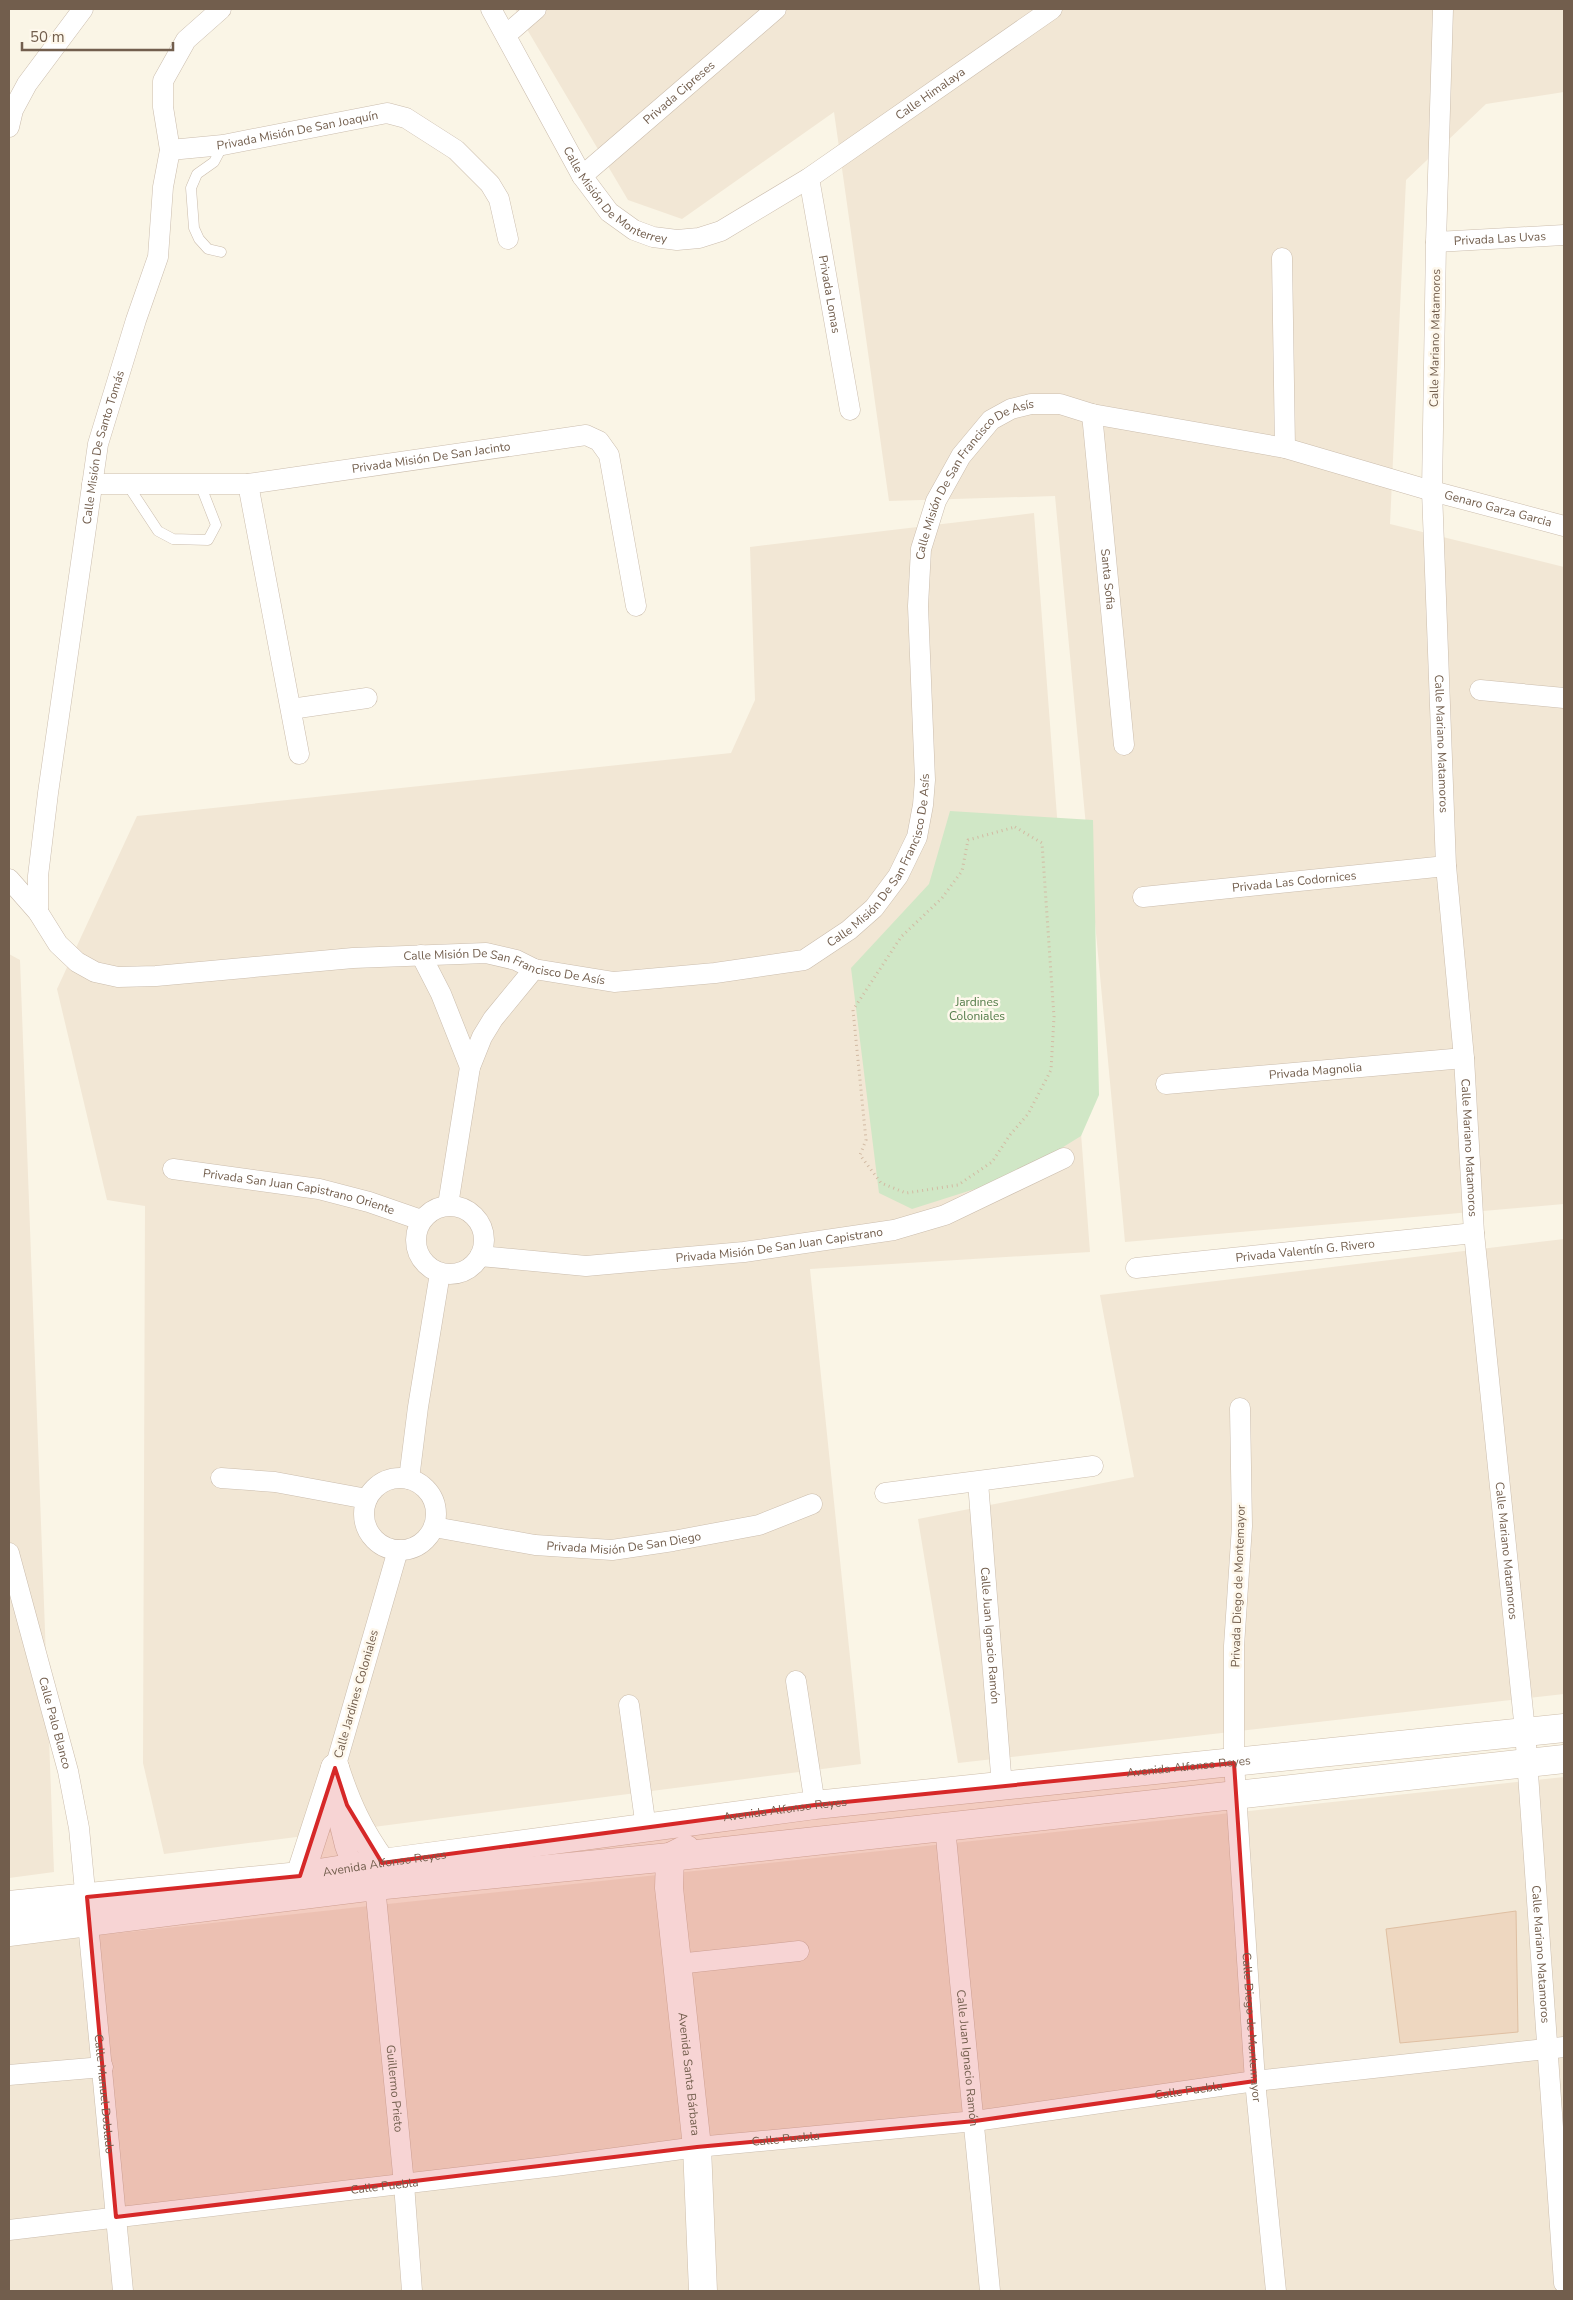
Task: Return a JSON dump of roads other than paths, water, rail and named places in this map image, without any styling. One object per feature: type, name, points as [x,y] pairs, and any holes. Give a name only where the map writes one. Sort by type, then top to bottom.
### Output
[{"type":"main road","name":"Avenida Alfonso Reyes","points":[[9,1905],[88,1910],[379,1875],[646,1828],[815,1805],[1564,1728]]},
{"type":"main road","name":"Avenida Alfonso Reyes","points":[[9,1932],[88,1910],[353,1867],[379,1875],[670,1857],[1564,1759]]},
{"type":"main road","points":[[335,1768],[347,1805],[360,1829],[379,1875]]},
{"type":"main road","points":[[300,1876],[335,1768]]},
{"type":"main road","points":[[670,1857],[692,1847],[747,1835],[775,1826],[795,1818],[815,1805]]},
{"type":"main road","name":"Avenida Santa Bárbara","points":[[670,1857],[669,1888],[697,2147],[703,2291]]},
{"type":"street","points":[[9,127],[13,110],[27,84],[83,9]]},
{"type":"street","name":"Calle Misión De Santo Tomás","points":[[38,912],[38,876],[48,793],[98,444],[136,320],[158,257],[163,187],[170,150],[163,107],[163,81],[186,40],[220,9]]},
{"type":"street","name":"Calle Misión De Monterrey","points":[[491,9],[582,176],[609,212],[634,230],[653,237],[677,240],[699,238],[721,231],[808,178]]},
{"type":"street","points":[[506,35],[536,9]]},
{"type":"street","name":"Privada Cipreses","points":[[582,176],[776,9]]},
{"type":"street","name":"Calle Himalaya","points":[[808,178],[1052,9]]},
{"type":"street","name":"Calle Mariano Matamoros","points":[[1443,9],[1436,242],[1432,491],[1446,866],[1464,1058],[1474,1233],[1555,2048],[1564,2283]]},
{"type":"street","name":"Privada Misión De San Joaquín","points":[[170,150],[223,144],[388,113],[406,118],[456,150],[490,184],[499,199],[508,239]]},
{"type":"street","name":"Privada Lomas","points":[[808,178],[850,410]]},
{"type":"street","name":"Privada Las Uvas","points":[[1436,242],[1564,235]]},
{"type":"street","points":[[1282,258],[1285,448]]},
{"type":"street","name":"Calle Misión De San Francisco De Asís","points":[[9,879],[38,912],[58,944],[77,962],[95,972],[118,977],[156,976],[284,963],[486,953],[516,960],[534,969],[614,982],[715,974],[804,960],[850,930],[874,908],[898,876],[917,837],[923,806],[925,780],[918,606],[921,549],[936,501],[961,456],[991,420],[1011,409],[1031,404],[1060,404],[1092,414],[1285,448],[1432,491]]},
{"type":"street","name":"Santa Sofia","points":[[1092,414],[1124,745]]},
{"type":"street","name":"Privada Misión De San Jacinto","points":[[92,484],[248,484],[586,435],[599,441],[609,454],[636,606]]},
{"type":"street","points":[[248,484],[299,754]]},
{"type":"street","name":"Genaro Garza Garcia","points":[[1432,491],[1564,526]]},
{"type":"street","points":[[1480,690],[1564,698]]},
{"type":"street","points":[[291,709],[367,698]]},
{"type":"street","name":"Privada Las Codornices","points":[[1143,897],[1446,866]]},
{"type":"street","points":[[421,955],[441,994],[470,1067]]},
{"type":"street","points":[[448,1205],[470,1067],[482,1037],[493,1020],[534,969]]},
{"type":"street","name":"Privada Magnolia","points":[[1166,1084],[1464,1058]]},
{"type":"street","name":"Privada Misión De San Juan Capistrano","points":[[480,1256],[533,1263],[586,1266],[744,1252],[894,1230],[945,1215],[1064,1158]]},
{"type":"street","name":"Privada San Juan Capistrano Oriente","points":[[173,1169],[319,1189],[369,1202],[421,1220]]},
{"type":"street","points":[[448,1205],[462,1207],[474,1215],[482,1228],[484,1242],[480,1256],[473,1265],[463,1271],[452,1274],[440,1273],[422,1261],[415,1241],[421,1220],[438,1207],[448,1205]]},
{"type":"street","name":"Privada Valentín G. Rivero","points":[[1136,1268],[1474,1233]]},
{"type":"street","points":[[410,1479],[418,1407],[440,1273]]},
{"type":"street","name":"Privada Diego de Montemayor","points":[[1234,1763],[1234,1646],[1242,1526],[1240,1408]]},
{"type":"street","points":[[885,1493],[1093,1466]]},
{"type":"street","points":[[221,1478],[274,1482],[367,1499]]},
{"type":"street","points":[[399,1478],[410,1479],[423,1486],[432,1497],[436,1512],[434,1527],[428,1537],[420,1544],[409,1549],[398,1550],[379,1543],[366,1528],[363,1514],[367,1499],[379,1484],[399,1478]]},
{"type":"street","name":"Calle Juan Ignacio Ramón","points":[[978,1482],[1002,1787]]},
{"type":"street","name":"Privada Misión De San Diego","points":[[434,1527],[535,1545],[612,1550],[759,1525],[812,1504]]},
{"type":"street","name":"Calle Jardines Coloniales","points":[[353,1867],[340,1830],[336,1809],[335,1768],[398,1550]]},
{"type":"street","name":"Calle Palo Blanco","points":[[9,1552],[11,1573],[68,1771],[79,1828],[88,1910]]},
{"type":"street","points":[[796,1681],[815,1805]]},
{"type":"street","points":[[629,1705],[646,1828]]},
{"type":"street","name":"Calle Diego de Montemayor","points":[[1234,1763],[1255,2081],[1276,2291]]},
{"type":"street","name":"Calle Juan Ignacio Ramón","points":[[944,1827],[975,2121],[990,2291]]},
{"type":"street","name":"Guillermo Prieto","points":[[379,1875],[412,2291]]},
{"type":"street","name":"Calle Manuel Doblado","points":[[88,1910],[123,2291]]},
{"type":"street","points":[[677,1964],[799,1952]]},
{"type":"street","name":"Calle Puebla","points":[[9,2230],[404,2184],[697,2147],[975,2121],[1255,2081],[1555,2048]]},
{"type":"street","points":[[9,2075],[103,2067]]},
{"type":"lane","points":[[221,252],[208,249],[199,239],[194,228],[191,188],[197,174],[214,162],[223,144]]},
{"type":"lane","points":[[127,484],[140,507],[158,531],[172,539],[208,540],[216,525],[200,484]]},
{"type":"park label","name":"Jardines Coloniales","points":[[977,1009]]}]
